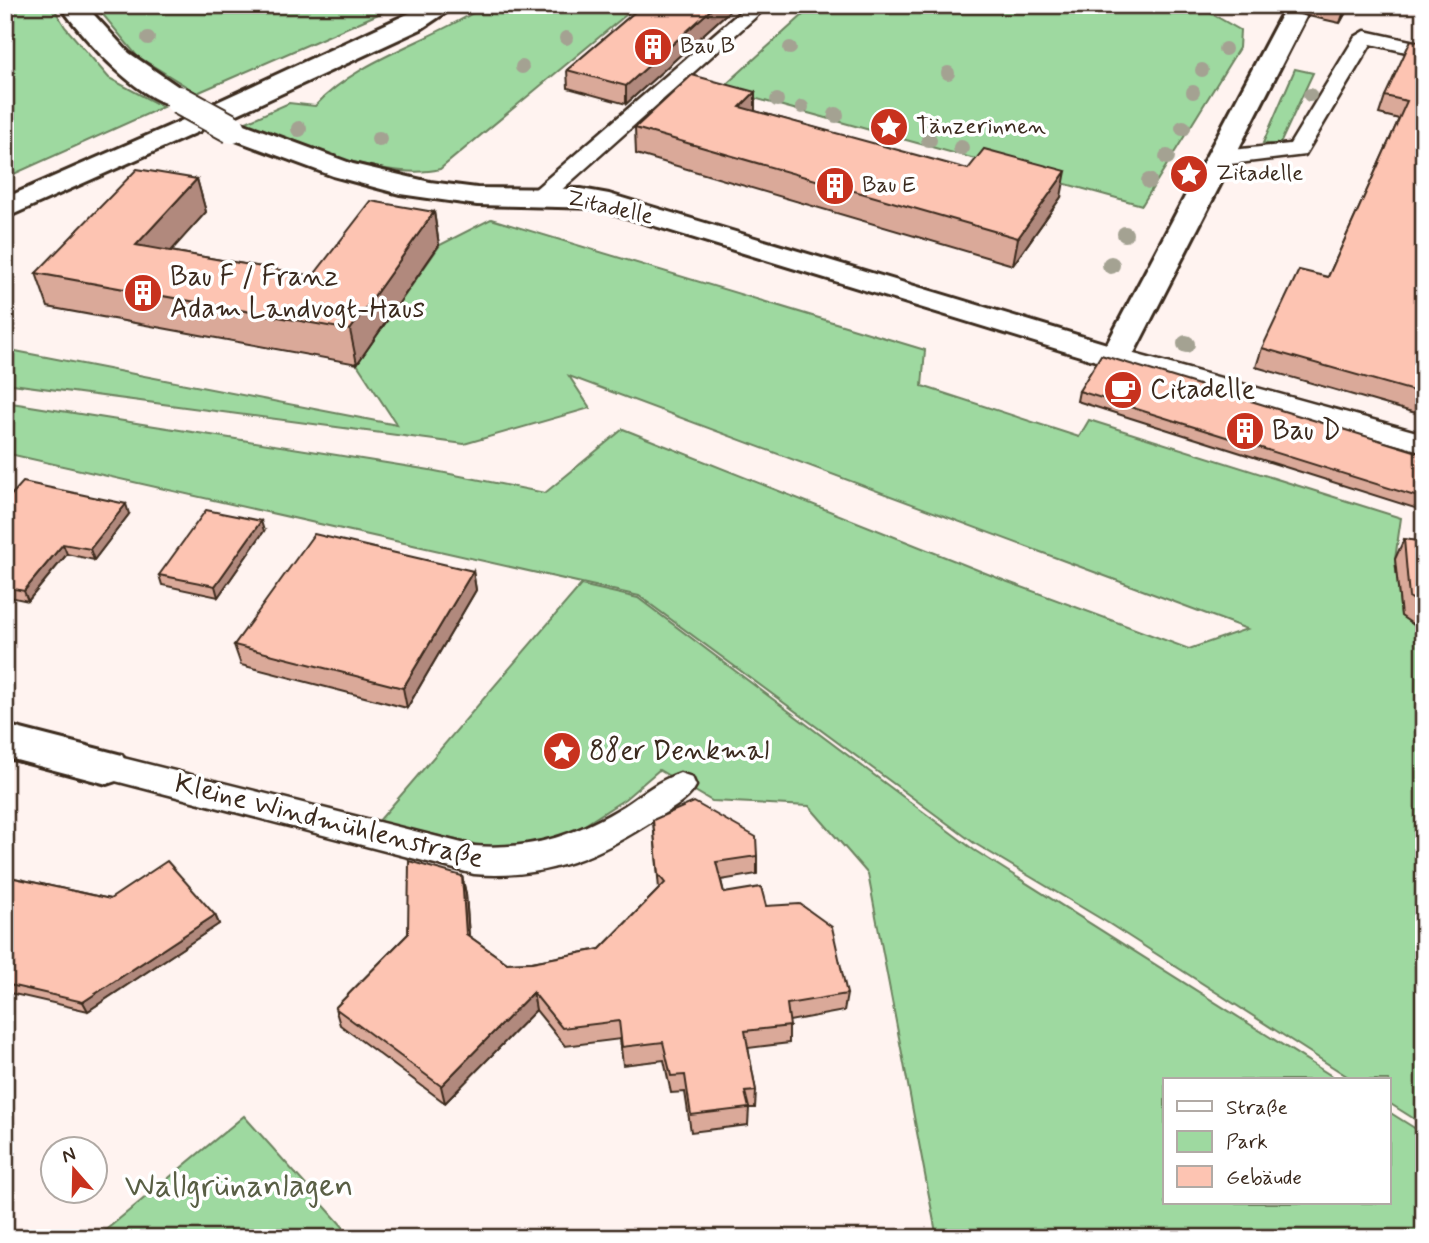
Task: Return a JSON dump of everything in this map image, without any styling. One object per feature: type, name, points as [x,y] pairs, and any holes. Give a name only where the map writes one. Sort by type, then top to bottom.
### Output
[{"type":"street","name":"Zitadelle","points":[[72,5],[93,35],[112,54],[185,112],[228,119],[335,169],[458,195],[566,195],[599,200],[1115,357]]},
{"type":"street","points":[[228,119],[445,5]]},
{"type":"street","points":[[1115,357],[1222,158],[1270,55],[1293,17]]},
{"type":"street","points":[[5,209],[185,112]]},
{"type":"street","name":"Kleine Windmühlenstraße","points":[[5,741],[107,767]]},
{"type":"lane","name":"Zitadelle","points":[[541,196],[760,5]]},
{"type":"lane","points":[[1222,158],[1297,150],[1365,37],[1424,50]]},
{"type":"lane","points":[[1115,357],[1424,443]]},
{"type":"lane","name":"Kleine Windmühlenstraße","points":[[107,767],[474,860],[503,865],[576,849],[611,832],[680,786]]},
{"type":"green space","points":[[5,5],[52,5],[65,27],[109,78],[163,107],[5,178]]},
{"type":"green space","points":[[95,5],[399,5],[197,93],[137,56]]},
{"type":"green space","points":[[486,5],[638,5],[440,169],[419,172],[368,166],[288,141],[244,123],[289,103],[315,106],[333,89],[374,62]]},
{"type":"green space","points":[[814,5],[1179,5],[1210,13],[1240,30],[1239,48],[1142,205],[721,89]]},
{"type":"green space","points":[[1295,69],[1313,73],[1279,146],[1263,143]]},
{"type":"green space","points":[[491,219],[925,350],[922,386],[1079,437],[1089,420],[1401,518],[1395,559],[1401,616],[1424,632],[1424,1125],[1390,1104],[1390,1078],[1350,1078],[1108,923],[974,843],[639,596],[5,453],[5,402],[430,470],[545,493],[623,429],[1008,582],[1189,649],[1247,629],[569,376],[590,408],[464,444],[5,383],[5,349],[397,425],[357,364],[440,245]]},
{"type":"green space","points":[[581,585],[638,598],[974,850],[1335,1078],[1163,1078],[1163,1204],[1390,1204],[1390,1113],[1424,1134],[1424,1238],[937,1238],[868,874],[809,806],[712,801],[659,770],[625,799],[569,835],[496,849],[378,822]]},
{"type":"green space","name":"Wallgrünanlagen","points":[[244,1116],[353,1238],[96,1238]]},
{"type":"building","points":[[643,5],[716,5],[626,86],[567,70]]},
{"type":"building","points":[[1411,40],[1424,43],[1424,394],[1262,348],[1299,270],[1328,277],[1407,101],[1385,96]]},
{"type":"building","points":[[692,75],[755,92],[740,107],[968,169],[984,149],[1066,171],[1018,238],[635,128]]},
{"type":"building","points":[[137,169],[197,179],[136,245],[313,276],[371,201],[434,212],[350,330],[36,273]]},
{"type":"building","name":"Bau D","points":[[1101,355],[1424,454],[1424,499],[1079,391]]},
{"type":"building","points":[[23,482],[126,504],[90,549],[63,544],[24,591],[5,587],[5,502]]},
{"type":"building","points":[[206,510],[261,521],[215,586],[159,575]]},
{"type":"building","points":[[314,534],[473,571],[403,688],[234,645]]},
{"type":"building","points":[[1404,539],[1424,542],[1424,606],[1409,597]]},
{"type":"building","points":[[694,802],[756,837],[757,856],[716,862],[724,893],[761,887],[766,906],[800,904],[832,927],[847,994],[787,1004],[790,1026],[745,1031],[756,1091],[745,1092],[749,1108],[691,1115],[685,1075],[671,1076],[663,1042],[622,1047],[619,1021],[562,1028],[533,992],[441,1086],[335,1008],[408,934],[409,861],[462,876],[466,934],[507,963],[532,962],[600,949],[665,883],[658,874],[653,820]]},
{"type":"building","points":[[167,861],[215,915],[83,1002],[5,984],[5,876],[110,899]]},
{"type":"place","name":"Bau B","points":[[653,47]]},
{"type":"place","name":"Tänzerinnen","points":[[889,127]]},
{"type":"place","name":"Zitadelle","points":[[1189,174]]},
{"type":"place","name":"Bau E","points":[[835,186]]},
{"type":"place","name":"Bau F / Franz Adam Landvogt-Haus","points":[[143,293]]},
{"type":"place","name":"Citadelle","points":[[1123,390]]},
{"type":"place","name":"Bau D","points":[[1245,431]]},
{"type":"place","name":"88er Denkmal","points":[[562,751]]}]
